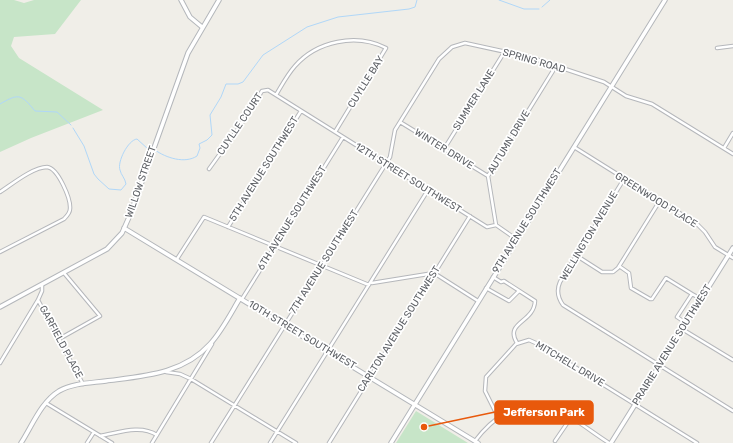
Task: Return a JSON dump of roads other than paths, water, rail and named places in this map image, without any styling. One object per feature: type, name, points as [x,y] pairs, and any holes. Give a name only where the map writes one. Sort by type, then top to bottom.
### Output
[{"type":"street","points":[[181,0],[190,17],[202,27]]},
{"type":"street","name":"WILLOW STREET","points":[[0,307],[107,249],[118,238],[124,228],[185,61],[202,27],[220,0]]},
{"type":"street","name":"9TH AVENUE SOUTHWEST","points":[[391,443],[492,277],[665,0]]},
{"type":"street","name":"CUYLLE BAY","points":[[276,95],[294,67],[307,55],[322,47],[356,40],[372,42],[386,48],[334,132]]},
{"type":"street","name":"SPRING ROAD","points":[[386,163],[391,153],[395,130],[439,59],[452,47],[462,44],[470,44],[505,51],[604,82],[626,96],[652,104],[733,154]]},
{"type":"street","points":[[717,48],[733,46]]},
{"type":"street","name":"SUMMER LANE","points":[[444,149],[505,51]]},
{"type":"street","name":"AUTUMN DRIVE","points":[[496,225],[488,176],[556,66]]},
{"type":"street","name":"CUYLLE COURT","points":[[209,169],[240,126],[262,91],[268,90],[276,95]]},
{"type":"street","points":[[276,95],[301,110]]},
{"type":"street","name":"12TH STREET SOUTHWEST","points":[[301,110],[487,227],[496,225],[516,239]]},
{"type":"street","name":"5TH AVENUE SOUTHWEST","points":[[228,227],[301,110]]},
{"type":"street","name":"WINTER DRIVE","points":[[400,122],[488,176]]},
{"type":"street","points":[[724,148],[733,133]]},
{"type":"street","name":"6TH AVENUE SOUTHWEST","points":[[152,443],[217,336],[343,137]]},
{"type":"street","name":"GREENWOOD PLACE","points":[[574,147],[701,227],[715,247],[733,258]]},
{"type":"street","name":"7TH AVENUE SOUTHWEST","points":[[211,443],[386,163]]},
{"type":"street","points":[[0,192],[29,173],[43,168],[50,168],[57,173],[70,204],[70,210],[64,219],[0,252]]},
{"type":"street","name":"WELLINGTON AVENUE","points":[[624,179],[560,282],[558,294],[563,305],[660,366]]},
{"type":"street","points":[[270,443],[428,190]]},
{"type":"street","points":[[577,256],[602,272],[613,272],[619,266],[659,201]]},
{"type":"street","name":"CARLTON AVENUE SOUTHWEST","points":[[329,443],[470,216]]},
{"type":"street","points":[[177,259],[204,217],[370,284],[434,273],[478,301]]},
{"type":"street","name":"10TH STREET SOUTHWEST","points":[[124,228],[477,442]]},
{"type":"street","name":"PRAIRIE AVENUE SOUTHWEST","points":[[610,443],[660,366],[733,248]]},
{"type":"street","points":[[619,266],[629,273],[631,288],[650,299],[652,299],[666,278],[701,299]]},
{"type":"street","points":[[59,339],[100,316],[100,313],[64,273]]},
{"type":"street","points":[[492,277],[535,301],[530,315],[516,326],[513,331],[513,336],[517,343],[489,373],[485,382],[487,396],[498,417]]},
{"type":"street","points":[[0,363],[38,300],[42,292],[42,285]]},
{"type":"street","points":[[486,288],[509,301],[519,291]]},
{"type":"street","points":[[686,323],[677,317],[692,294]]},
{"type":"street","name":"GARFIELD PLACE","points":[[38,300],[83,384]]},
{"type":"street","points":[[682,329],[733,360]]},
{"type":"street","points":[[166,372],[194,358],[217,336]]},
{"type":"street","name":"MITCHELL DRIVE","points":[[517,343],[524,340],[534,341],[698,443]]},
{"type":"street","points":[[660,366],[733,411]]},
{"type":"street","points":[[21,443],[46,403],[58,391],[74,385],[166,372],[180,374],[191,379],[296,443]]},
{"type":"street","points":[[46,403],[112,443]]},
{"type":"street","points":[[477,442],[485,429],[498,417],[520,406],[536,404],[551,408],[610,443]]},
{"type":"street","points":[[555,441],[570,419]]},
{"type":"street","points":[[100,436],[138,430],[148,430],[157,435]]},
{"type":"street","points":[[87,443],[94,432]]},
{"type":"waterway","points":[[155,150],[170,158],[181,160],[187,160],[197,156],[200,148],[199,144],[207,140],[212,135],[210,115],[221,97],[226,84],[238,84],[243,82],[263,55],[307,27],[338,17],[409,9],[415,7],[417,0]]},
{"type":"waterway","points":[[499,0],[524,9],[539,9]]},
{"type":"waterway","points":[[542,7],[550,0]]},
{"type":"waterway","points":[[0,104],[12,98],[23,98],[35,111],[57,112],[71,125]]},
{"type":"waterway","points":[[73,128],[84,146],[94,174],[109,189],[121,190],[126,184],[121,172],[120,162],[130,143],[137,139],[148,149],[151,149]]},
{"type":"place","name":"Jefferson Park","points":[[424,427]]}]
